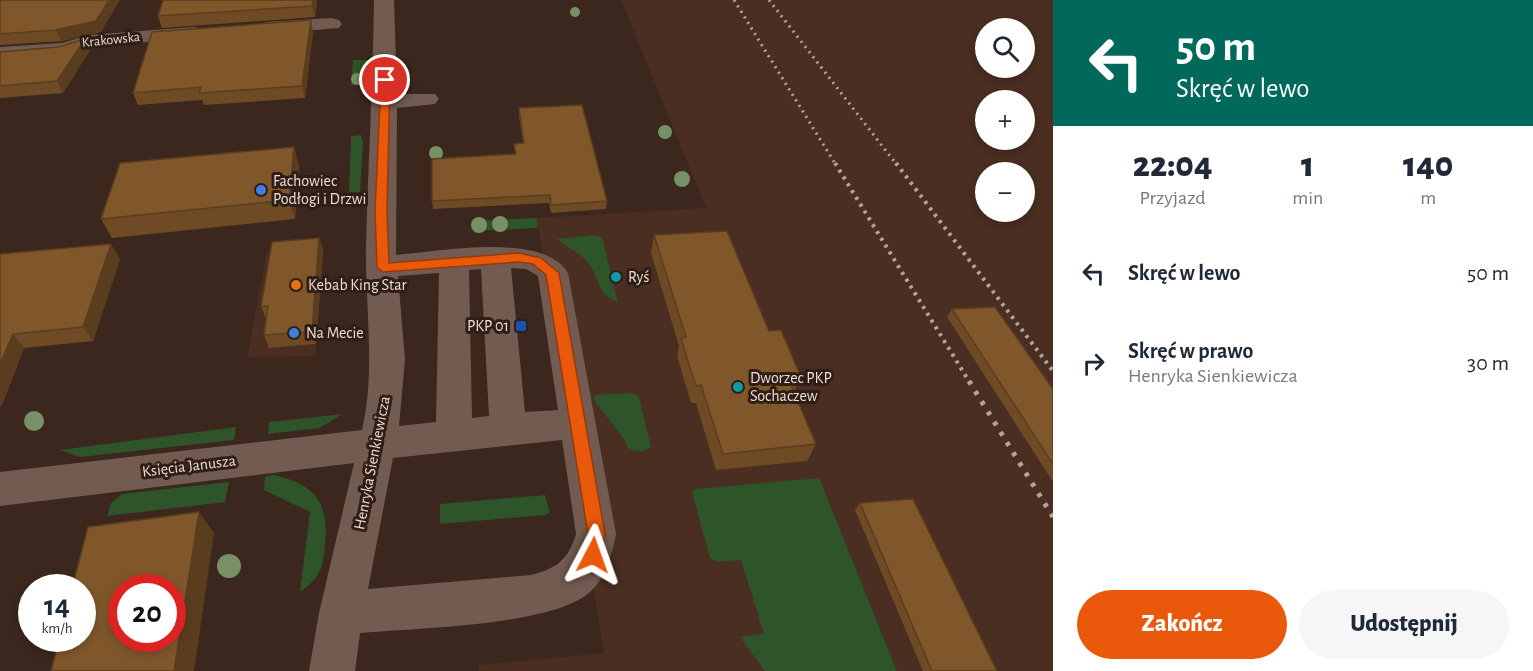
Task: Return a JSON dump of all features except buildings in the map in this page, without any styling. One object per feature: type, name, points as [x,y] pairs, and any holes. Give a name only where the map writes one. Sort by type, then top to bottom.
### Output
[{"type":"street","name":"Henryka Sienkiewicza","points":[[332,671],[341,613],[385,408],[388,360],[381,211],[385,102],[384,0]]},
{"type":"street","points":[[251,30],[332,24]]},
{"type":"street","name":"Krakowska","points":[[0,54],[64,49],[89,41],[216,32]]},
{"type":"street","points":[[60,74],[68,56],[64,49]]},
{"type":"street","points":[[385,102],[427,99]]},
{"type":"street","points":[[341,613],[531,596],[555,591],[571,582],[593,555],[596,534],[552,273],[537,261],[519,257],[383,267]]},
{"type":"street","points":[[495,258],[508,429]]},
{"type":"street","points":[[454,262],[454,435]]},
{"type":"street","name":"Księcia Janusza","points":[[0,489],[454,435],[579,423]]},
{"type":"shaded area","points":[[621,0],[1053,0],[1053,671],[479,671],[479,665],[604,653],[537,218],[706,208]]},
{"type":"shaded area","points":[[324,246],[315,356],[247,357],[267,252]]},
{"type":"green space","points":[[353,60],[367,60],[365,84],[351,85]]},
{"type":"green space","points":[[361,135],[363,142],[360,192],[349,192],[351,136]]},
{"type":"green space","points":[[537,218],[538,228],[474,231],[473,221]]},
{"type":"green space","points":[[594,235],[602,237],[618,302],[602,290],[584,258],[557,239]]},
{"type":"green space","points":[[634,393],[639,397],[651,447],[642,451],[628,448],[626,442],[594,400],[595,395]]},
{"type":"green space","points":[[343,414],[319,428],[268,434],[269,422]]},
{"type":"green space","points":[[236,427],[234,440],[80,457],[60,450]]},
{"type":"green space","points":[[274,475],[310,490],[322,507],[325,517],[325,545],[319,572],[312,582],[300,592],[310,512],[264,490],[265,477]]},
{"type":"green space","points":[[819,478],[897,671],[765,671],[740,637],[764,634],[741,560],[717,562],[710,558],[692,492],[696,489]]},
{"type":"green space","points":[[229,482],[225,502],[107,516],[111,503],[122,494]]},
{"type":"green space","points":[[545,495],[550,513],[545,515],[440,524],[440,504]]},
{"type":"railway","points":[[734,0],[836,165]]},
{"type":"railway","points":[[769,0],[897,165]]},
{"type":"railway","points":[[835,163],[970,383]]},
{"type":"railway","points":[[896,163],[1053,371]]},
{"type":"railway","points":[[969,381],[1053,517]]},
{"type":"place","name":"Fachowiec Podłogi i Drzwi","points":[[261,190]]},
{"type":"place","name":"Ryś","points":[[616,277]]},
{"type":"place","name":"Kebab King Star","points":[[296,285]]},
{"type":"place","name":"PKP 01","points":[[521,326]]},
{"type":"place","name":"Na Mecie","points":[[294,333]]},
{"type":"place","name":"Dworzec PKP Sochaczew","points":[[738,387]]},
{"type":"route","points":[[385,80],[381,211],[383,267],[519,257],[537,261],[552,273],[574,387],[596,534],[593,555]]}]
